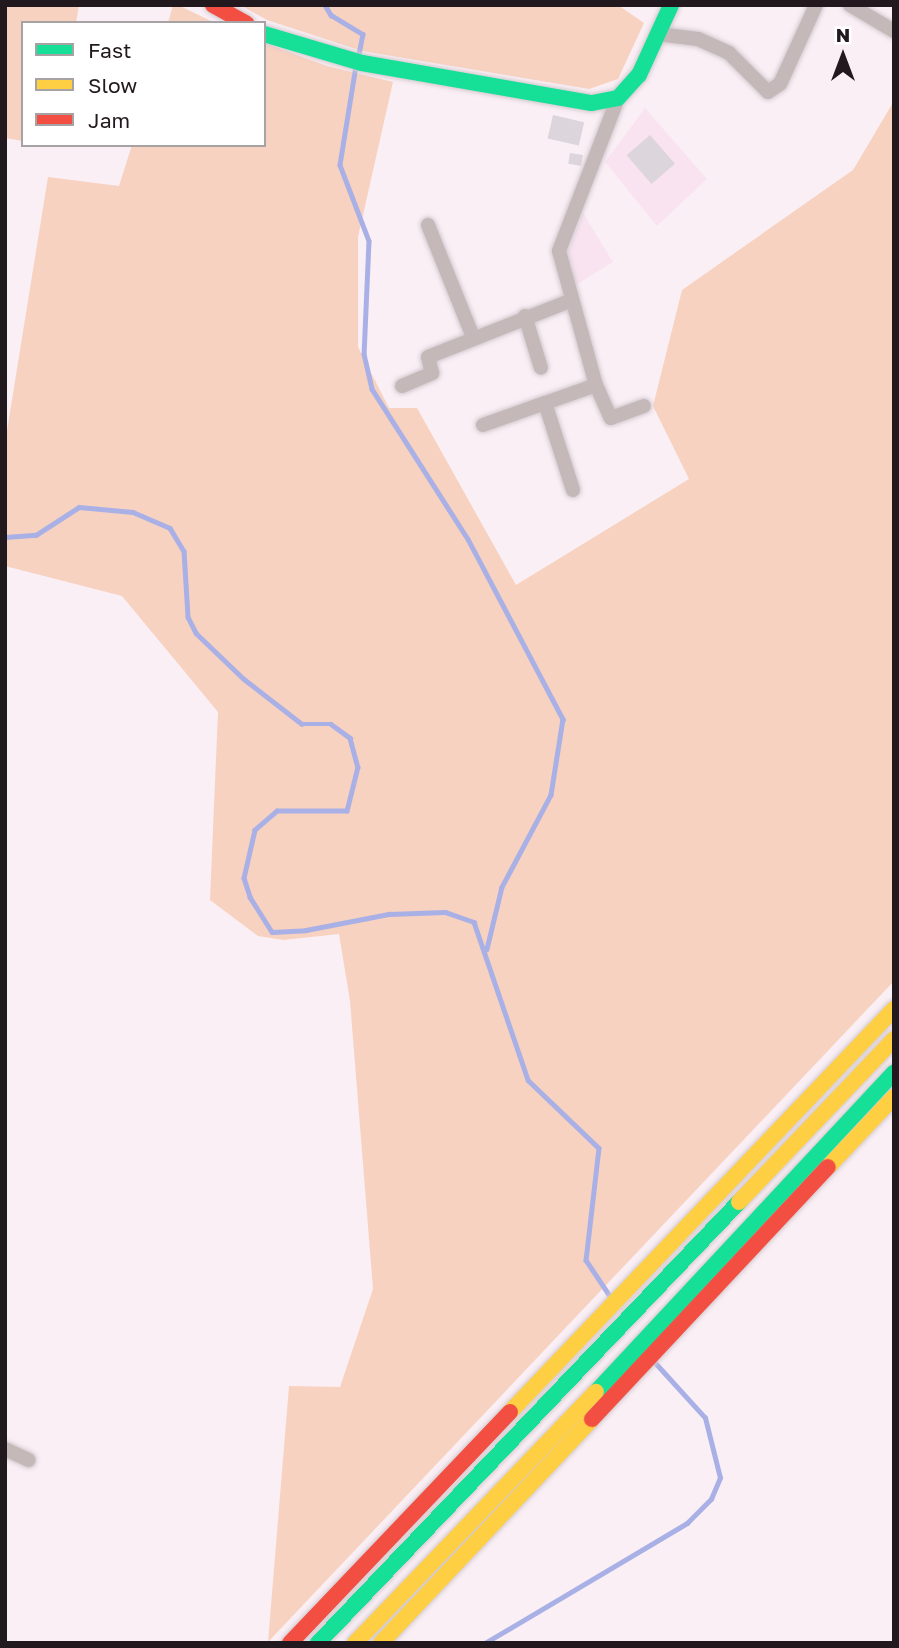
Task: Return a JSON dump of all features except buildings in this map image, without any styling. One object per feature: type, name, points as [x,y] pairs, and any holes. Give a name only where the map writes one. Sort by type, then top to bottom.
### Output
[{"type":"main road","points":[[213,5],[242,21]]},
{"type":"main road","points":[[266,35],[356,61],[592,103],[618,98],[639,75],[671,5]]},
{"type":"main road","points":[[290,1643],[894,1009]]},
{"type":"main road","points":[[318,1643],[894,1039]]},
{"type":"main road","points":[[355,1643],[671,1313],[894,1072]]},
{"type":"main road","points":[[382,1643],[894,1097]]},
{"type":"street","points":[[659,34],[698,39],[729,53],[768,92],[780,84],[816,5]]},
{"type":"street","points":[[850,5],[894,31]]},
{"type":"street","points":[[618,98],[559,243],[596,385],[611,418],[644,406]]},
{"type":"street","points":[[428,225],[473,337]]},
{"type":"street","points":[[402,386],[432,373],[428,357],[525,316],[572,300]]},
{"type":"street","points":[[525,316],[541,368]]},
{"type":"street","points":[[482,425],[596,385]]},
{"type":"street","points":[[545,403],[573,489]]},
{"type":"street","points":[[5,1449],[29,1460]]},
{"type":"shaded area","points":[[5,5],[79,5],[76,21],[21,21],[21,141],[5,138]]},
{"type":"shaded area","points":[[173,5],[178,5],[211,21],[169,21]]},
{"type":"shaded area","points":[[240,5],[618,5],[644,23],[618,79],[589,89],[362,51],[267,20]]},
{"type":"shaded area","points":[[266,44],[327,66],[393,82],[358,237],[358,347],[389,408],[417,408],[516,585],[689,479],[653,406],[682,290],[853,170],[894,101],[894,981],[268,1642],[289,1386],[340,1387],[373,1289],[350,1001],[339,934],[283,940],[258,936],[210,900],[218,712],[122,596],[5,566],[5,443],[48,177],[119,186],[131,147],[266,147]]},
{"type":"shaded area","points":[[645,108],[707,179],[657,226],[605,162]]},
{"type":"shaded area","points":[[583,213],[613,262],[576,285],[567,253]]},
{"type":"waterway","points":[[325,5],[331,15],[363,34],[359,54]]},
{"type":"waterway","points":[[356,66],[340,165],[369,241],[364,354],[372,389],[468,539],[563,719],[551,795],[502,887],[487,949]]},
{"type":"waterway","points":[[5,537],[36,535],[79,507],[133,512],[170,528],[184,551],[188,617],[196,633],[244,679],[302,724],[331,724],[350,738],[358,767],[347,811],[277,811],[255,830],[244,878],[250,897],[272,932],[306,930],[389,914],[445,912],[474,922],[528,1080],[599,1148],[586,1260],[610,1296]]},
{"type":"waterway","points":[[485,1643],[687,1523],[711,1499],[720,1478],[705,1418],[654,1362]]},
{"type":"traffic: fast","points":[[266,35],[362,63],[592,103],[618,98],[639,75],[671,5]]},
{"type":"traffic: fast","points":[[596,1392],[894,1072]]},
{"type":"traffic: fast","points":[[318,1643],[739,1202]]},
{"type":"traffic: slow","points":[[510,1412],[894,1009]]},
{"type":"traffic: slow","points":[[739,1202],[894,1039]]},
{"type":"traffic: slow","points":[[828,1167],[894,1097]]},
{"type":"traffic: slow","points":[[355,1643],[596,1392]]},
{"type":"traffic: slow","points":[[381,1643],[592,1419]]},
{"type":"traffic: jam","points":[[213,5],[242,21]]},
{"type":"traffic: jam","points":[[592,1419],[828,1167]]},
{"type":"traffic: jam","points":[[290,1643],[510,1412]]}]
